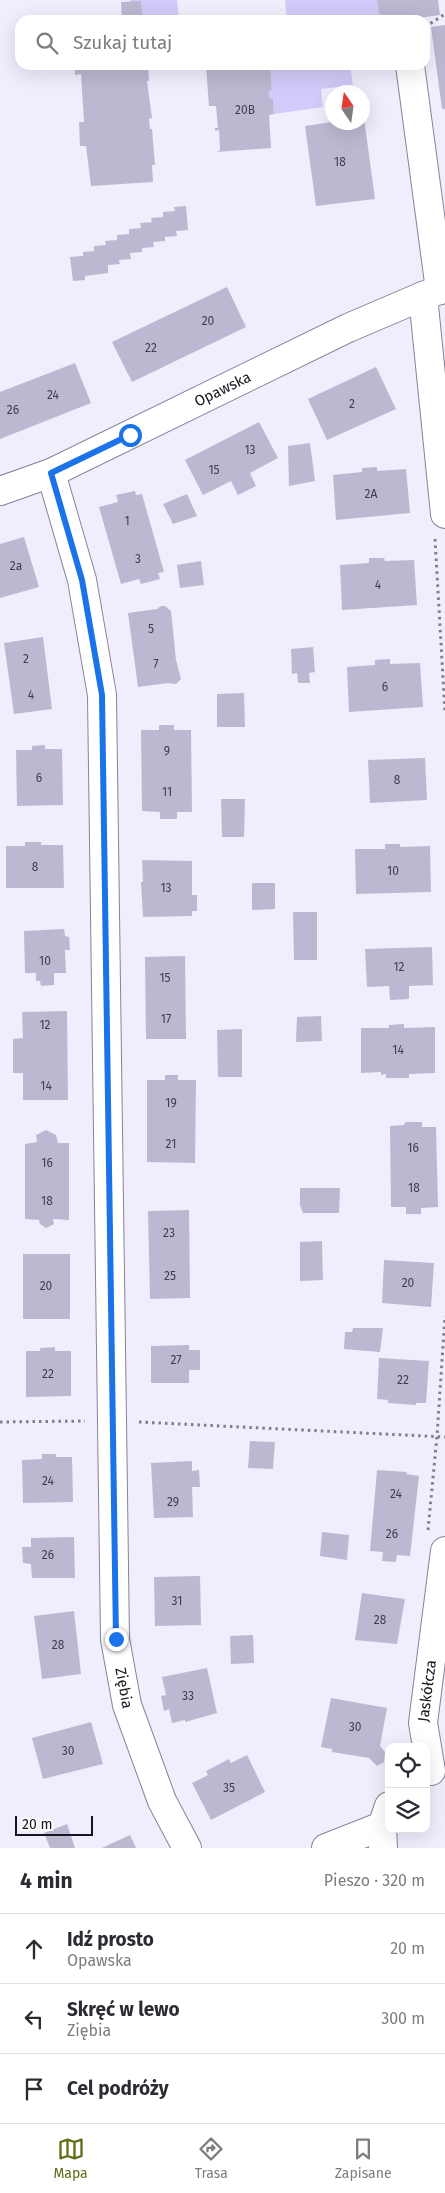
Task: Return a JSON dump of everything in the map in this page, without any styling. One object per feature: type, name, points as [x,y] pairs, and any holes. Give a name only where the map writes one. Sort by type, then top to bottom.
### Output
[{"type":"street","points":[[411,70],[436,291],[445,514]]},
{"type":"street","name":"Opawska","points":[[0,491],[51,473],[348,328],[436,291]]},
{"type":"street","name":"Ziębia","points":[[51,473],[82,580],[102,695],[117,1648],[128,1705],[162,1801],[187,1848]]},
{"type":"street","name":"Jaskółcza","points":[[434,1771],[423,1722],[445,1551]]},
{"type":"street","points":[[326,1848],[385,1827]]},
{"type":"path","points":[[430,24],[445,14]]},
{"type":"path","points":[[437,1436],[445,1316]]},
{"type":"path","points":[[0,1422],[112,1421],[445,1437]]},
{"type":"shaded area","points":[[130,0],[177,0],[178,15],[142,15],[141,1],[131,2]]},
{"type":"shaded area","points":[[285,0],[379,0],[381,15],[286,15]]},
{"type":"shaded area","points":[[270,70],[351,70],[353,85],[325,85],[325,88],[321,89],[323,107],[274,114],[273,100],[270,99],[269,91],[272,90]]},
{"type":"building","points":[[377,0],[438,0],[440,15],[430,16],[379,15]]},
{"type":"building","points":[[141,1],[142,15],[122,15],[121,2]]},
{"type":"building","points":[[445,25],[445,109],[442,109],[431,27]]},
{"type":"building","points":[[75,70],[148,70],[149,81],[147,81],[152,118],[149,119],[150,129],[152,129],[155,165],[152,165],[153,182],[91,186],[86,146],[80,146],[79,122],[84,122],[81,74],[75,75]]},
{"type":"building","points":[[206,70],[270,70],[272,90],[269,91],[270,99],[273,99],[274,114],[269,115],[271,148],[217,152],[220,150],[219,130],[215,131],[215,128],[218,128],[216,106],[209,106]]},
{"type":"building","points":[[325,123],[325,130],[366,130],[375,199],[316,206],[305,126]]},
{"type":"building","points":[[186,206],[188,230],[176,231],[177,236],[165,237],[165,241],[153,242],[154,247],[142,248],[142,252],[130,253],[131,259],[119,260],[120,264],[108,265],[108,273],[85,276],[85,280],[73,281],[70,257],[83,256],[83,252],[94,251],[94,246],[106,245],[105,241],[117,240],[117,235],[129,234],[129,229],[141,228],[140,223],[152,222],[151,218],[163,217],[163,212],[175,211],[174,207]]},
{"type":"building","points":[[227,287],[246,327],[132,382],[112,342]]},
{"type":"building","points":[[75,363],[91,403],[0,439],[0,392]]},
{"type":"building","points":[[376,367],[396,409],[327,440],[308,399]]},
{"type":"building","points":[[259,422],[278,458],[250,473],[256,486],[238,495],[231,481],[203,495],[185,460]]},
{"type":"building","points":[[310,443],[315,481],[289,486],[288,446]]},
{"type":"building","points":[[377,467],[377,471],[406,469],[410,513],[336,520],[333,475],[362,472],[362,468]]},
{"type":"building","points":[[135,491],[136,495],[142,494],[164,572],[158,573],[160,579],[141,584],[139,579],[121,584],[99,507],[118,502],[116,495]]},
{"type":"building","points":[[187,494],[197,516],[173,524],[163,504]]},
{"type":"building","points":[[24,537],[39,587],[0,598],[0,544]]},
{"type":"building","points":[[369,558],[384,558],[385,561],[414,560],[417,605],[342,610],[340,565],[369,563]]},
{"type":"building","points":[[201,561],[204,585],[180,588],[177,565]]},
{"type":"building","points":[[165,606],[171,611],[176,660],[181,679],[176,684],[168,683],[138,687],[128,613],[157,609]]},
{"type":"building","points":[[43,637],[52,709],[14,714],[4,643]]},
{"type":"building","points":[[313,647],[315,672],[309,673],[310,683],[298,683],[297,673],[292,674],[291,649]]},
{"type":"building","points":[[390,659],[390,664],[420,663],[423,707],[349,712],[347,667],[375,665],[375,660]]},
{"type":"building","points":[[244,693],[245,727],[217,727],[217,694]]},
{"type":"building","points":[[159,725],[174,725],[174,730],[191,730],[192,812],[177,812],[177,819],[160,819],[160,812],[142,811],[141,730],[159,730]]},
{"type":"building","points":[[45,745],[45,749],[62,749],[63,805],[17,806],[16,750],[32,750],[32,746]]},
{"type":"building","points":[[425,758],[427,800],[370,803],[368,760]]},
{"type":"building","points":[[221,799],[245,799],[244,837],[222,837]]},
{"type":"building","points":[[25,842],[41,842],[41,845],[63,845],[64,888],[6,888],[6,846],[25,846]]},
{"type":"building","points":[[385,844],[400,844],[400,847],[430,846],[431,892],[356,894],[355,849],[385,849]]},
{"type":"building","points":[[142,860],[192,861],[192,895],[197,895],[197,911],[192,911],[192,916],[143,917]]},
{"type":"building","points":[[252,883],[275,883],[275,909],[252,910]]},
{"type":"building","points":[[293,912],[317,912],[317,960],[294,960]]},
{"type":"building","points":[[64,929],[65,936],[69,937],[70,950],[65,950],[66,973],[54,973],[54,985],[41,986],[40,981],[36,981],[36,973],[25,973],[24,931]]},
{"type":"building","points":[[432,947],[433,985],[409,986],[409,999],[390,1000],[389,986],[367,987],[365,949]]},
{"type":"building","points":[[185,956],[186,1039],[146,1039],[145,957]]},
{"type":"building","points":[[67,1011],[68,1100],[23,1100],[23,1073],[13,1073],[13,1039],[23,1038],[22,1012]]},
{"type":"building","points":[[321,1016],[322,1041],[296,1042],[297,1017]]},
{"type":"building","points":[[404,1024],[404,1028],[435,1027],[435,1073],[409,1074],[409,1078],[386,1078],[386,1074],[381,1075],[381,1072],[361,1073],[361,1028],[389,1028],[389,1025]]},
{"type":"building","points":[[242,1029],[242,1077],[218,1077],[217,1030]]},
{"type":"building","points":[[165,1075],[178,1075],[178,1080],[196,1080],[195,1163],[147,1162],[147,1080],[165,1080]]},
{"type":"building","points":[[405,1122],[422,1122],[422,1127],[436,1127],[438,1207],[421,1208],[421,1214],[406,1214],[406,1207],[391,1207],[390,1126],[404,1125]]},
{"type":"building","points":[[46,1130],[56,1135],[58,1143],[69,1143],[69,1220],[53,1219],[54,1224],[46,1228],[40,1224],[39,1220],[25,1219],[25,1144],[37,1142],[36,1135]]},
{"type":"building","points":[[300,1188],[340,1188],[339,1213],[303,1213],[300,1205]]},
{"type":"building","points":[[189,1210],[190,1298],[150,1299],[148,1211]]},
{"type":"building","points":[[322,1241],[323,1280],[300,1281],[300,1242]]},
{"type":"building","points":[[23,1254],[70,1254],[70,1319],[23,1319]]},
{"type":"building","points":[[384,1260],[434,1263],[431,1307],[382,1303]]},
{"type":"building","points":[[353,1328],[383,1328],[380,1352],[344,1349],[345,1332],[352,1332]]},
{"type":"building","points":[[189,1345],[189,1350],[200,1350],[200,1370],[189,1370],[189,1383],[151,1383],[151,1346]]},
{"type":"building","points":[[55,1347],[55,1351],[71,1351],[71,1396],[26,1397],[26,1351],[40,1351],[40,1348]]},
{"type":"building","points":[[379,1358],[429,1361],[426,1403],[416,1403],[416,1405],[388,1403],[388,1400],[377,1399]]},
{"type":"building","points":[[250,1441],[275,1442],[273,1469],[248,1468]]},
{"type":"building","points":[[42,1454],[56,1454],[56,1457],[72,1457],[73,1502],[23,1503],[22,1460],[42,1459]]},
{"type":"building","points":[[192,1461],[192,1471],[199,1470],[200,1487],[192,1487],[193,1517],[154,1518],[151,1463]]},
{"type":"building","points":[[377,1470],[407,1472],[406,1474],[419,1476],[410,1556],[397,1555],[396,1562],[382,1561],[383,1552],[370,1551]]},
{"type":"building","points":[[322,1532],[349,1535],[347,1560],[320,1556]]},
{"type":"building","points":[[74,1537],[75,1578],[32,1578],[31,1564],[23,1563],[22,1547],[31,1547],[31,1538]]},
{"type":"building","points":[[200,1576],[201,1625],[155,1626],[154,1577]]},
{"type":"building","points":[[362,1593],[405,1599],[397,1644],[355,1640]]},
{"type":"building","points":[[74,1611],[81,1674],[42,1679],[34,1616]]},
{"type":"building","points":[[253,1635],[254,1663],[231,1664],[230,1636]]},
{"type":"building","points":[[207,1668],[217,1713],[185,1722],[185,1720],[172,1723],[169,1709],[164,1711],[161,1696],[166,1695],[162,1677]]},
{"type":"building","points":[[331,1698],[387,1708],[380,1746],[385,1752],[384,1762],[377,1766],[369,1758],[332,1752],[332,1749],[321,1747]]},
{"type":"building","points":[[91,1722],[103,1764],[43,1779],[32,1738]]},
{"type":"building","points":[[247,1755],[265,1792],[211,1820],[192,1783],[208,1775],[206,1771],[229,1759],[231,1763]]},
{"type":"building","points":[[67,1824],[75,1848],[50,1848],[44,1833]]},
{"type":"building","points":[[130,1835],[136,1848],[102,1848]]},
{"type":"route","points":[[116,1639],[102,695],[82,580],[51,473],[130,435]]}]
